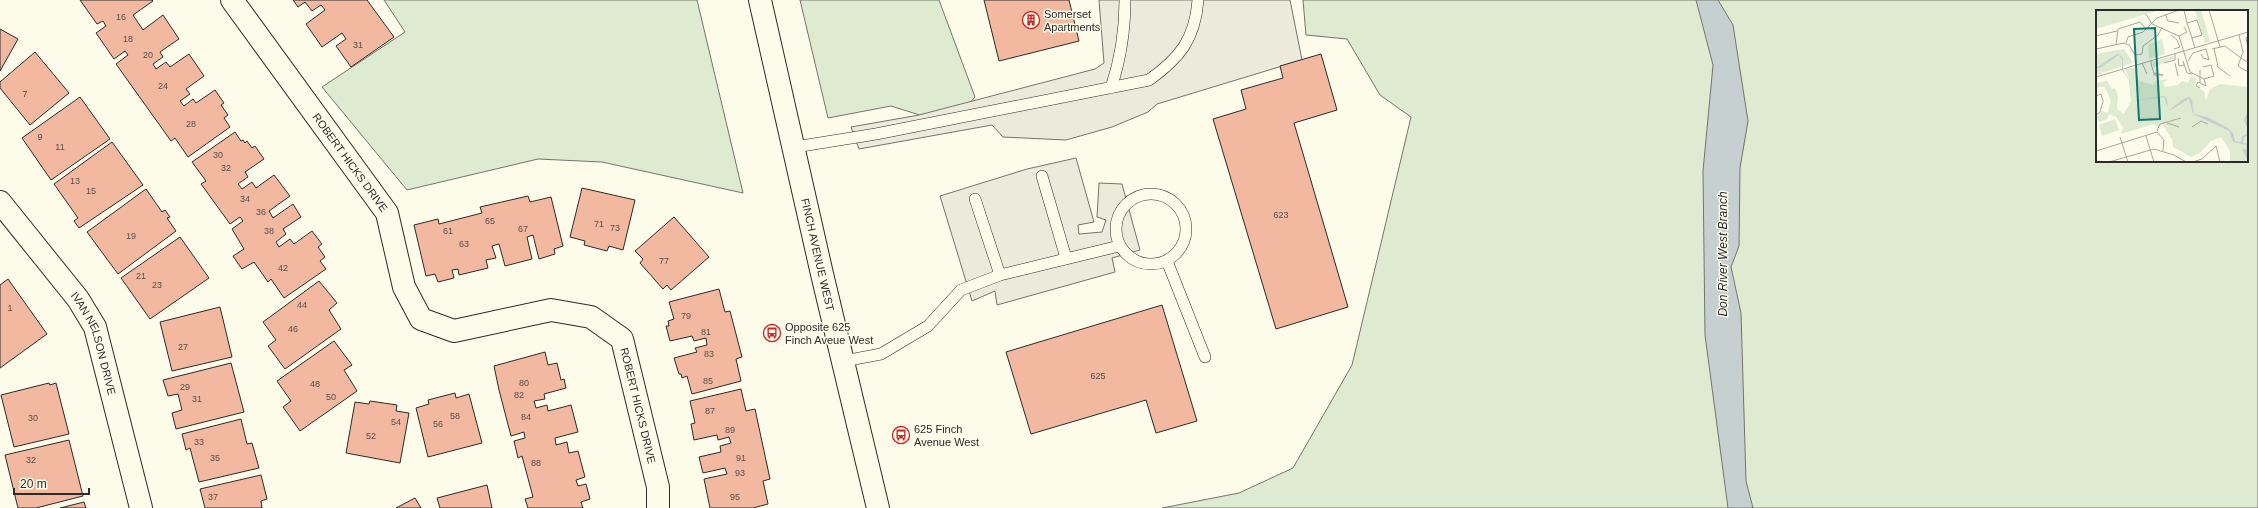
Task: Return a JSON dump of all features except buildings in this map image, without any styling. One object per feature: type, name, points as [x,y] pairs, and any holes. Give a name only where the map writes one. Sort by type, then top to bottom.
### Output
[{"type":"street","name":"ROBERT HICKS DRIVE","points":[[232,0],[387,213],[404,287],[421,319],[454,331],[550,310],[592,317],[622,339],[658,487],[658,508]]},
{"type":"street","name":"FINCH AVENUE WEST","points":[[760,0],[795,147],[822,274],[878,508]]},
{"type":"street","name":"IVAN NELSON DRIVE","points":[[3,210],[78,299],[95,327],[141,508]]},
{"type":"lane","points":[[1111,88],[1122,51],[1125,0]]},
{"type":"lane","points":[[795,147],[876,134],[1149,80],[1166,68],[1182,53],[1189,40],[1198,0]]},
{"type":"lane","points":[[1042,176],[1066,258]]},
{"type":"lane","points":[[1150,193],[1162,195],[1172,200],[1181,209],[1185,220],[1186,232],[1183,244],[1176,254],[1167,261],[1156,264],[1145,264],[1135,261],[1119,246],[1115,234],[1116,222],[1120,211],[1128,202],[1138,196],[1150,193]]},
{"type":"lane","points":[[975,199],[1000,275]]},
{"type":"lane","points":[[844,361],[881,354],[928,326],[961,290],[1000,275],[1119,246]]},
{"type":"lane","points":[[1167,261],[1205,357]]},
{"type":"green space","points":[[384,0],[697,0],[743,193],[602,162],[538,159],[407,190],[322,87],[405,32]]},
{"type":"green space","points":[[800,0],[939,0],[975,97],[961,113],[926,117],[891,106],[828,118]]},
{"type":"green space","points":[[1303,0],[2258,0],[2258,508],[1162,508],[1239,493],[1293,468],[1352,365],[1411,117],[1380,95],[1347,39],[1306,35]]},
{"type":"shaded area","points":[[1099,0],[1290,0],[1302,60],[1157,104],[1148,112],[1112,127],[1066,140],[1003,137],[992,125],[859,149],[851,127],[919,115],[1095,69],[1104,63]]},
{"type":"shaded area","points":[[1076,158],[1094,222],[1078,225],[1079,234],[1102,232],[1106,220],[1097,217],[1099,183],[1122,184],[1140,250],[1112,258],[1115,272],[997,305],[995,291],[972,301],[940,196],[1027,169]]},
{"type":"water","name":"Don River West Branch","points":[[1696,0],[1718,0],[1733,25],[1748,121],[1740,168],[1739,246],[1731,267],[1741,313],[1746,481],[1753,508],[1728,508],[1705,335],[1703,171],[1713,65]]},
{"type":"place","name":"Somerset Apartments","points":[[1031,20]]},
{"type":"place","name":"Opposite 625 Finch Aveue West","points":[[772,333]]},
{"type":"place","name":"625 Finch Avenue West","points":[[901,435]]}]
